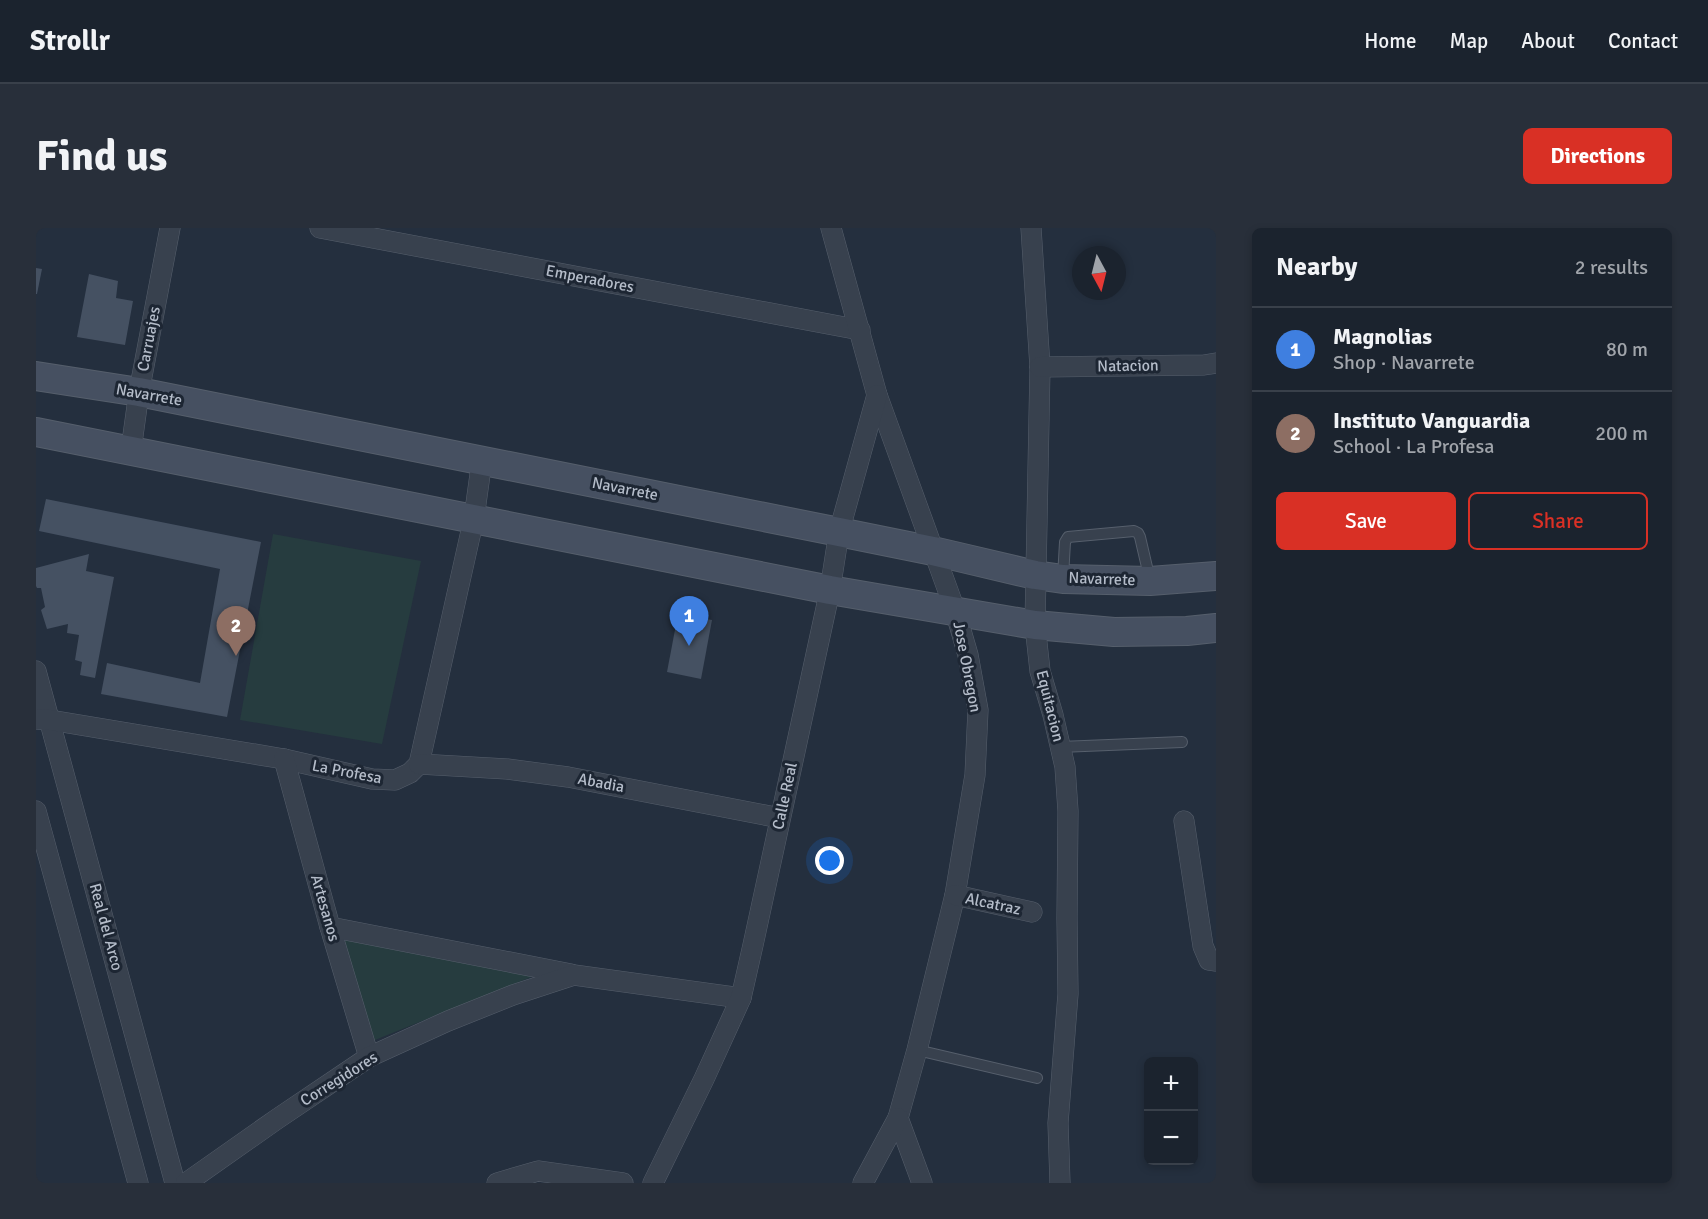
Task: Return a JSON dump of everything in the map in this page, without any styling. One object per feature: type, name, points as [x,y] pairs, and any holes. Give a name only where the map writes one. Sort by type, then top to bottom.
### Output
[{"type":"main road","name":"Navarrete","points":[[36,376],[139,392],[482,460],[933,551],[1035,575],[1063,579],[1150,581],[1216,576]]},
{"type":"main road","points":[[36,432],[830,590],[1035,625],[1114,632],[1187,631],[1216,628]]},
{"type":"street","name":"Carruajes","points":[[130,450],[170,228]]},
{"type":"street","name":"Emperadores","points":[[320,228],[358,232],[860,330]]},
{"type":"street","name":"Jose Obregon","points":[[831,228],[877,395],[956,610],[968,655],[978,710],[975,775],[955,895],[898,1118],[863,1183]]},
{"type":"street","name":"Equitacion","points":[[1032,228],[1040,367],[1035,625],[1040,671],[1065,767],[1068,811],[1068,994],[1058,1124],[1060,1183]]},
{"type":"street","name":"Natacion","points":[[1040,367],[1216,363]]},
{"type":"street","name":"Calle Real","points":[[653,1183],[741,998],[830,590],[839,532],[877,395]]},
{"type":"street","points":[[419,764],[474,518],[482,460]]},
{"type":"street","name":"Real del Arco","points":[[36,670],[43,719],[175,1183]]},
{"type":"street","name":"La Profesa","points":[[43,719],[284,759],[372,779],[395,780],[410,773],[419,764]]},
{"type":"street","name":"Artesanos","points":[[284,759],[330,927],[369,1057]]},
{"type":"street","name":"Abadia","points":[[419,764],[498,768],[568,777],[780,818]]},
{"type":"street","points":[[36,811],[138,1183]]},
{"type":"street","points":[[1184,821],[1203,946],[1209,960],[1216,961]]},
{"type":"street","name":"Alcatraz","points":[[955,895],[1032,912]]},
{"type":"street","name":"Corregidores","points":[[330,927],[574,975],[741,998]]},
{"type":"street","name":"Corregidores","points":[[186,1183],[369,1057],[513,995],[574,975]]},
{"type":"street","points":[[898,1118],[922,1183]]},
{"type":"street","points":[[497,1183],[538,1171],[623,1183]]},
{"type":"lane","points":[[1063,579],[1065,542],[1068,537],[1134,531],[1140,537],[1150,581]]},
{"type":"lane","points":[[1060,747],[1182,742]]},
{"type":"lane","points":[[917,1050],[1037,1077]]},
{"type":"green space","points":[[273,534],[421,561],[382,744],[240,720]]},
{"type":"green space","points":[[341,938],[536,975],[370,1042]]},
{"type":"building","points":[[36,268],[42,269],[37,294],[36,294]]},
{"type":"building","points":[[89,274],[118,281],[116,298],[133,301],[125,345],[77,337]]},
{"type":"building","points":[[46,499],[261,542],[227,717],[101,694],[107,663],[200,683],[220,569],[39,531]]},
{"type":"building","points":[[89,554],[86,571],[114,577],[95,678],[80,675],[82,662],[75,660],[79,635],[67,633],[68,624],[47,629],[41,610],[45,607],[41,588],[36,586],[36,568]]},
{"type":"building","points":[[678,614],[712,620],[701,679],[667,672]]},
{"type":"place","name":"Magnolias","points":[[689,646]]},
{"type":"place","name":"Instituto Vanguardia","points":[[236,656]]}]
